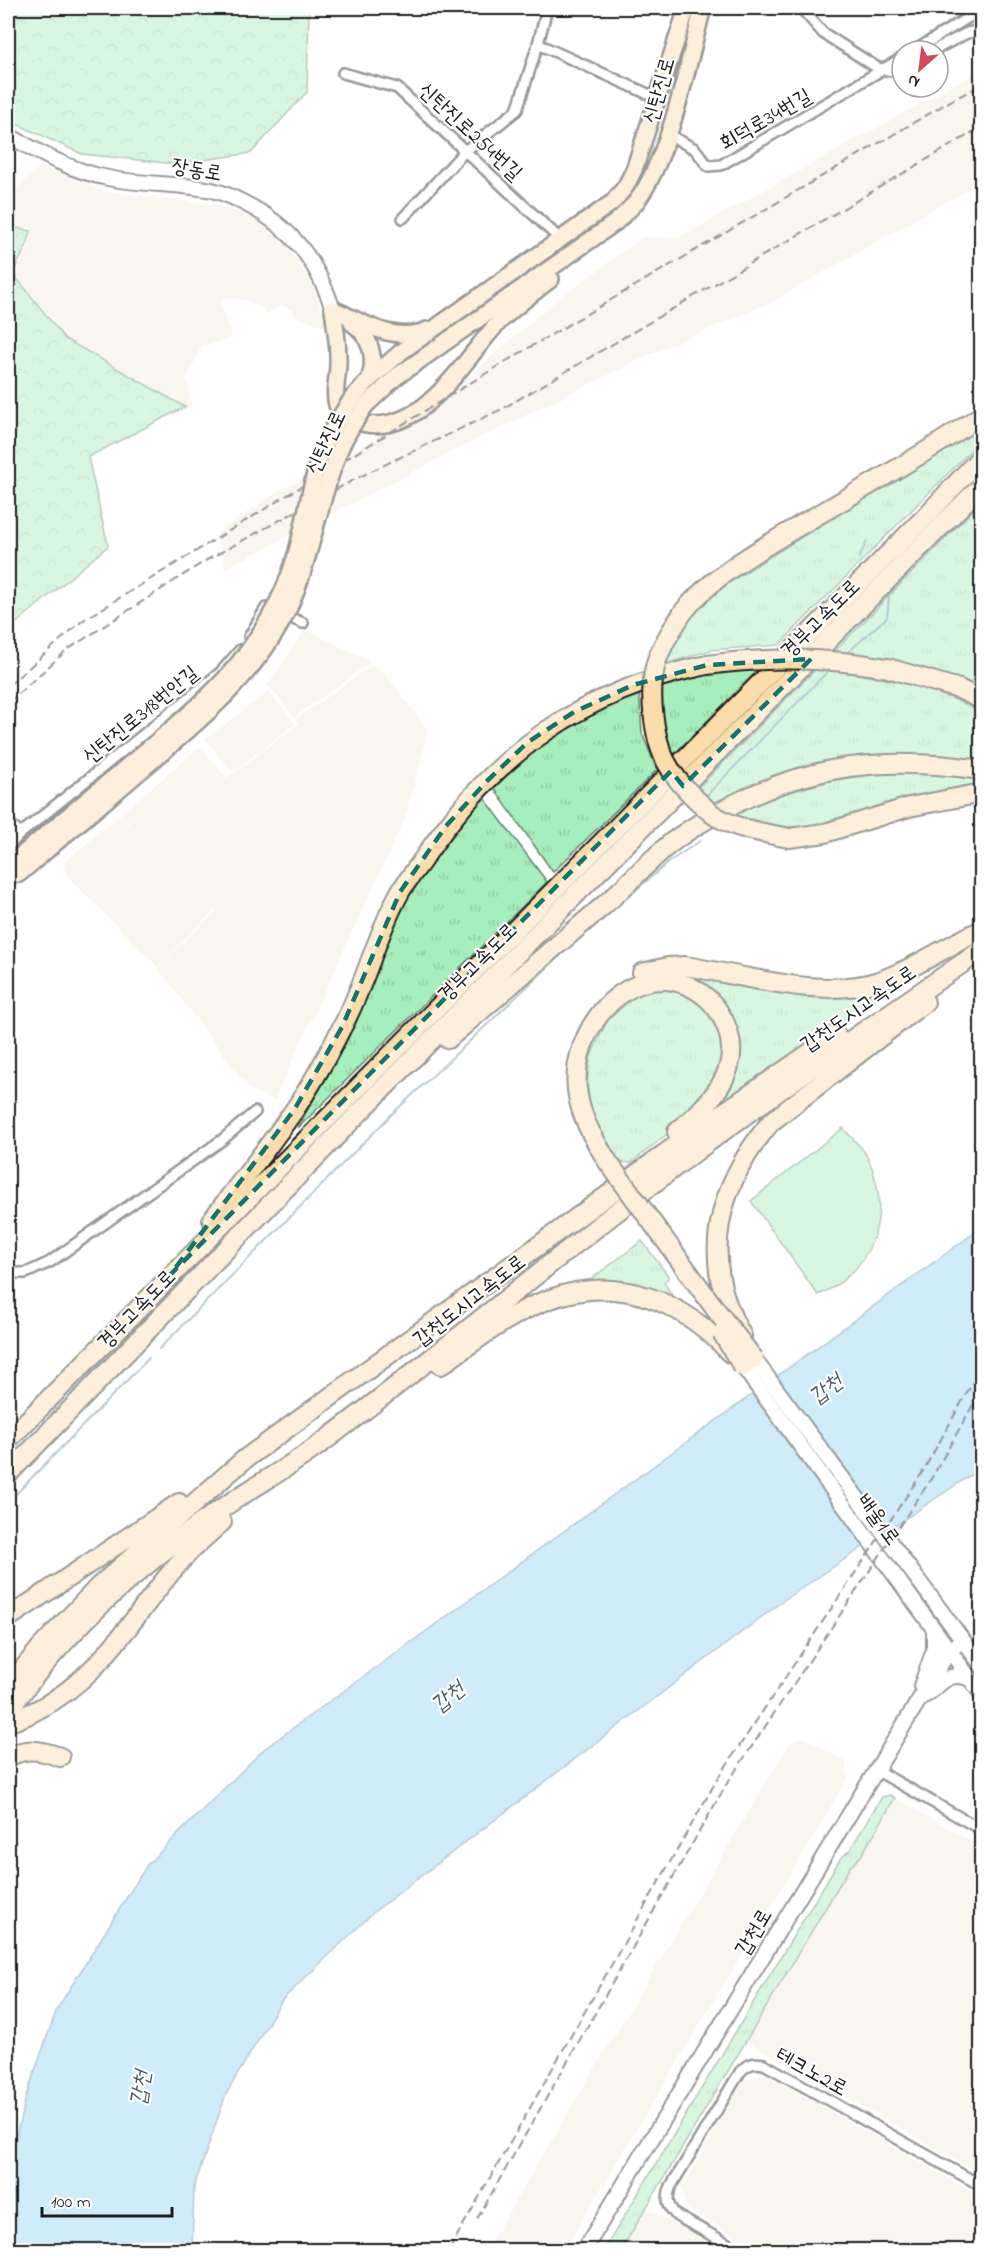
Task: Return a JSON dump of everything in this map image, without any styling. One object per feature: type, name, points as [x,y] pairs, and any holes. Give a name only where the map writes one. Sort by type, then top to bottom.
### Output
[{"type":"highway","points":[[981,415],[931,449],[778,538],[699,593],[667,637],[660,655],[653,690],[654,717],[669,769],[688,792],[717,818],[748,830],[789,838],[825,833],[909,807],[981,793]]},
{"type":"highway","name":"경부고속도로","points":[[8,1440],[921,522],[981,456]]},
{"type":"highway","name":"경부고속도로","points":[[8,1474],[348,1124],[981,485]]},
{"type":"highway","points":[[170,1275],[294,1110],[342,1027],[400,892],[446,826],[470,798],[528,742],[574,712],[633,685],[665,674],[707,665],[748,660],[796,658],[860,663],[888,668],[950,686],[981,700]]},
{"type":"highway","points":[[348,1124],[600,908],[667,847],[696,825],[786,780],[835,768],[896,762],[941,764],[981,770]]},
{"type":"highway","points":[[749,1363],[717,1310],[606,1165],[586,1144],[570,1098],[569,1065],[579,1032],[586,1019],[605,997],[633,976],[650,970],[685,966],[818,988],[867,984],[900,973],[981,930]]},
{"type":"highway","name":"갑천도시고속도로","points":[[8,1688],[42,1646],[99,1586],[245,1459],[678,1144],[981,937]]},
{"type":"highway","name":"갑천도시고속도로","points":[[8,1712],[52,1656],[111,1596],[167,1549],[224,1507],[282,1471],[321,1443],[690,1156],[846,1042],[981,950]]},
{"type":"highway","points":[[749,1363],[723,1290],[716,1250],[722,1212],[730,1184],[752,1145],[771,1122],[981,957]]},
{"type":"highway","points":[[547,1241],[692,1120],[716,1095],[726,1076],[731,1058],[731,1039],[723,1019],[711,1001],[696,989],[683,983],[667,980],[650,981],[635,986],[622,993],[602,1011],[581,1048],[576,1078],[580,1107],[606,1165]]},
{"type":"highway","points":[[321,1443],[370,1415],[507,1319],[550,1298],[573,1293],[606,1290],[655,1298],[676,1307],[749,1363]]},
{"type":"highway","points":[[8,1618],[245,1459]]},
{"type":"highway","points":[[8,1722],[53,1702],[92,1672],[178,1564],[199,1542],[282,1471]]},
{"type":"highway","points":[[8,1757],[24,1750],[40,1750],[60,1758]]},
{"type":"main road","name":"신탄진로","points":[[8,869],[11,864],[29,857],[195,725],[248,670],[270,642],[298,585],[327,483],[369,380],[436,327],[613,202],[626,186],[634,170],[687,8]]},
{"type":"main road","name":"신탄진로","points":[[359,402],[616,222],[636,202],[647,185],[667,134],[703,8]]},
{"type":"main road","name":"장동로","points":[[8,135],[74,170],[109,179],[213,190],[256,209],[280,224],[300,243],[318,272],[333,309]]},
{"type":"main road","points":[[333,309],[339,362],[335,393],[341,412],[354,422],[368,425],[404,419],[441,392],[501,321],[596,245],[616,222]]},
{"type":"main road","points":[[333,309],[390,333],[420,333],[436,327]]},
{"type":"main road","points":[[333,309],[361,329],[368,338],[373,362],[369,380]]},
{"type":"main road","name":"신탄진로","points":[[8,875],[19,874],[29,857]]},
{"type":"main road","name":"배울1로","points":[[749,1363],[935,1601],[981,1666]]},
{"type":"main road","name":"배울1로","points":[[749,1363],[919,1610],[981,1695]]},
{"type":"main road","points":[[919,1700],[922,1682],[934,1650],[934,1630]]},
{"type":"main road","name":"갑천로","points":[[584,2250],[919,1700],[950,1651],[963,1640]]},
{"type":"main road","points":[[919,1700],[948,1677],[959,1675],[970,1679]]},
{"type":"street","points":[[403,218],[465,151],[517,110],[547,8]]},
{"type":"street","points":[[801,8],[823,33],[883,70],[890,71]]},
{"type":"street","points":[[933,39],[981,9]]},
{"type":"street","points":[[950,41],[981,30]]},
{"type":"street","points":[[538,44],[659,99]]},
{"type":"street","name":"회덕로34번길","points":[[667,134],[695,149],[708,166],[722,165],[890,66]]},
{"type":"street","name":"신탄진로254번길","points":[[343,74],[397,88],[561,240]]},
{"type":"street","name":"신탄진로318번안길","points":[[13,841],[221,672],[244,646],[266,608],[303,623]]},
{"type":"street","points":[[8,822],[13,841]]},
{"type":"street","points":[[8,1273],[26,1273],[50,1262],[222,1140],[255,1112]]},
{"type":"street","points":[[876,1770],[981,1830]]},
{"type":"street","name":"테크노2로","points":[[740,2250],[677,2216],[669,2208],[667,2201],[671,2186],[740,2072],[747,2065],[755,2062],[764,2064],[981,2186]]},
{"type":"highlighted area","points":[[811,659],[683,786],[671,771],[170,1275],[294,1110],[342,1027],[400,892],[446,826],[487,781],[528,742],[574,712],[633,685],[707,665]]},
{"type":"shaded area","points":[[981,70],[981,182],[775,300],[657,351],[453,451],[226,568],[217,533],[278,492],[398,426],[454,389],[551,305],[643,237],[679,238],[929,99],[950,99],[950,87]]},
{"type":"shaded area","points":[[41,166],[102,191],[216,205],[263,224],[284,241],[315,288],[326,327],[293,315],[294,311],[281,305],[266,314],[262,307],[245,300],[221,298],[221,306],[232,337],[209,345],[202,345],[187,377],[191,406],[186,407],[67,338],[15,273],[30,245],[32,231],[10,224],[16,189]]},
{"type":"shaded area","points":[[305,629],[371,662],[295,717],[268,685]]},
{"type":"shaded area","points":[[372,665],[385,673],[428,731],[405,818],[274,1100],[250,1089],[157,967],[217,911],[165,860],[215,910],[157,966],[66,875],[64,863],[119,816],[149,845],[120,815],[200,747],[239,791],[228,777],[299,724],[296,719]]},
{"type":"shaded area","points":[[269,691],[295,724],[232,772],[206,739]]},
{"type":"shaded area","points":[[802,1737],[845,1761],[848,1778],[564,2250],[486,2250],[790,1743]]},
{"type":"shaded area","points":[[895,1798],[981,1847],[981,2174],[747,2041],[850,1867],[861,1856]]},
{"type":"shaded area","points":[[767,2075],[981,2197],[981,2244],[977,2250],[760,2250],[687,2209],[682,2188],[720,2121],[745,2080]]},
{"type":"shaded area","points":[[646,2208],[721,2250],[621,2250]]},
{"type":"green space","points":[[8,8],[309,8],[307,92],[251,153],[176,164],[82,154],[8,120]]},
{"type":"green space","points":[[8,226],[31,231],[28,243],[13,273],[65,339],[185,407],[88,457],[108,546],[8,630]]},
{"type":"green space","points":[[981,425],[981,440],[779,645],[711,650],[665,664],[679,631],[711,594]]},
{"type":"green space","points":[[981,502],[982,560],[978,585],[982,609],[981,694],[899,664],[835,651]]},
{"type":"green space","points":[[761,667],[671,757],[663,733],[659,686],[708,672]]},
{"type":"green space","points":[[817,668],[881,678],[922,688],[981,713],[981,762],[937,756],[887,754],[834,760],[771,776],[711,806],[693,793]]},
{"type":"green space","points":[[639,692],[642,733],[657,770],[553,872],[493,787],[546,739],[602,707]]},
{"type":"green space","points":[[885,773],[958,777],[981,781],[981,788],[810,827],[769,827],[729,816],[779,795],[833,780]]},
{"type":"green space","points":[[483,796],[547,882],[298,1128],[358,1013],[407,897],[433,854]]},
{"type":"green space","points":[[686,973],[802,994],[909,976],[710,1110],[733,1059],[712,1000],[656,975]]},
{"type":"green space","points":[[667,986],[696,994],[717,1014],[727,1045],[723,1074],[687,1118],[631,1163],[617,1162],[603,1138],[590,1104],[587,1084],[590,1058],[607,1021],[638,993]]},
{"type":"green space","points":[[843,1128],[867,1156],[875,1177],[878,1218],[874,1237],[865,1255],[853,1271],[838,1284],[818,1295],[751,1201]]},
{"type":"green space","points":[[642,1241],[669,1277],[664,1282],[676,1302],[583,1285]]},
{"type":"green space","points":[[890,1795],[895,1798],[861,1856],[850,1867],[621,2250],[604,2250],[840,1859],[850,1850],[882,1797]]},
{"type":"water","name":"갑천","points":[[981,1228],[981,1468],[784,1600],[375,1911],[282,2000],[226,2094],[194,2187],[192,2250],[8,2250],[8,2170],[26,2096],[57,2009],[147,1865],[264,1749]]},
{"type":"waterway","points":[[859,558],[867,541]]},
{"type":"waterway","points":[[846,654],[887,617],[889,597]]},
{"type":"waterway","points":[[705,797],[831,668]]},
{"type":"waterway","points":[[615,908],[670,861],[700,841]]},
{"type":"waterway","points":[[159,1349],[391,1115],[579,938]]},
{"type":"waterway","points":[[8,1502],[149,1358]]},
{"type":"railway","points":[[8,686],[82,621],[503,363],[954,99],[982,85]]},
{"type":"railway","points":[[8,703],[67,650],[205,561],[361,476],[502,409],[982,127]]},
{"type":"railway","points":[[449,2250],[718,1778],[922,1473],[982,1366]]},
{"type":"railway","points":[[477,2219],[726,1785],[931,1479],[982,1389]]}]
